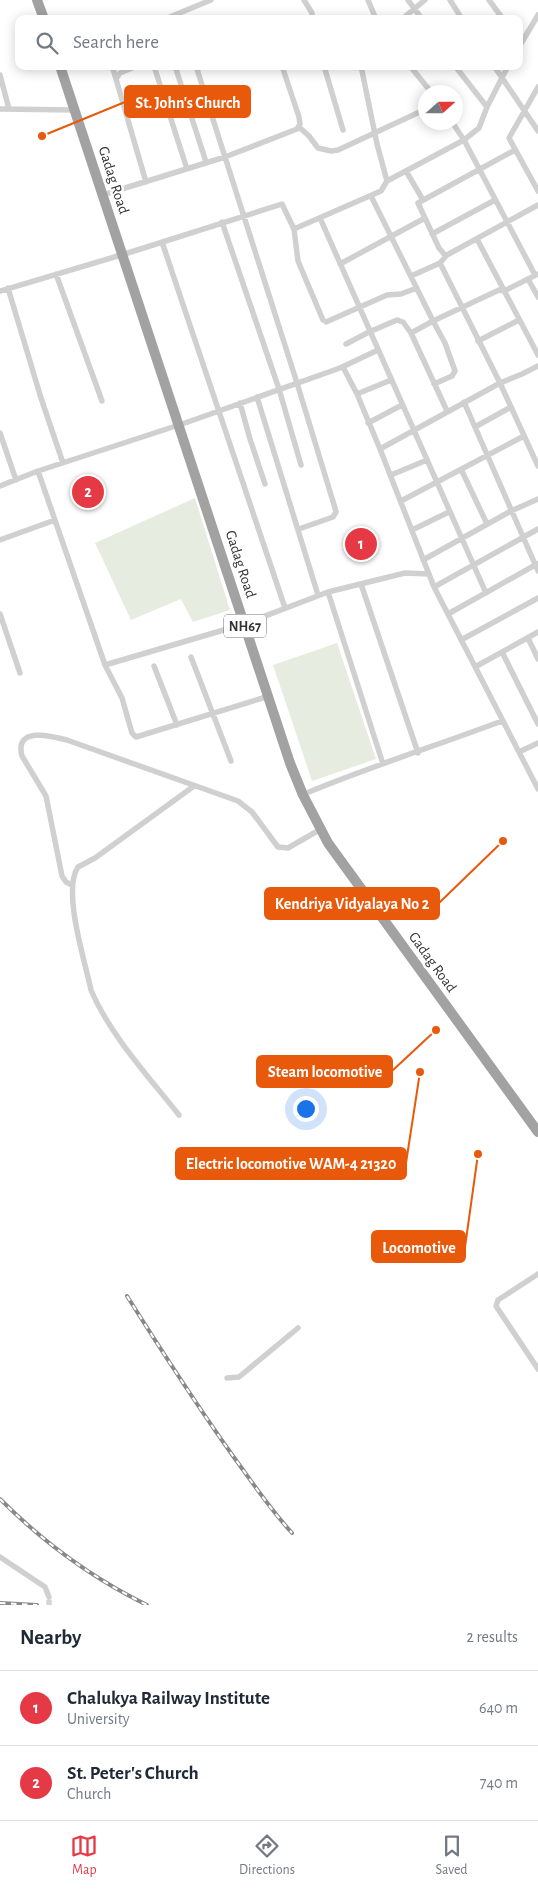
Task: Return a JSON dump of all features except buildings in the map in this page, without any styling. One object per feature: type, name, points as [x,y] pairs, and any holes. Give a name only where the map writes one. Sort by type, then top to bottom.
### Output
[{"type":"highway","points":[[37,0],[43,15]]},
{"type":"highway","points":[[44,0],[49,15]]},
{"type":"highway","name":"Gadag Road","points":[[61,70],[126,254],[247,623],[296,761],[309,792],[334,839],[538,1122]]},
{"type":"highway","name":"Gadag Road","points":[[67,70],[109,193],[126,254]]},
{"type":"highway","name":"Gadag Road","points":[[247,623],[290,763],[303,795],[321,829],[538,1132]]},
{"type":"street","points":[[175,15],[211,0]]},
{"type":"street","points":[[304,0],[312,15]]},
{"type":"street","points":[[368,0],[374,15]]},
{"type":"street","points":[[408,0],[419,15]]},
{"type":"street","points":[[406,15],[425,0]]},
{"type":"street","points":[[450,0],[459,15]]},
{"type":"street","points":[[489,0],[500,15]]},
{"type":"street","points":[[523,39],[538,15]]},
{"type":"street","points":[[113,70],[146,182]]},
{"type":"street","points":[[116,79],[120,74],[128,70]]},
{"type":"street","points":[[155,70],[186,169]]},
{"type":"street","points":[[176,70],[206,162]]},
{"type":"street","points":[[197,70],[336,512],[335,515],[328,519],[299,529]]},
{"type":"street","points":[[109,193],[294,132],[299,127],[299,117],[283,70]]},
{"type":"street","points":[[325,70],[343,130]]},
{"type":"street","points":[[362,70],[387,182]]},
{"type":"street","points":[[413,70],[425,85]]},
{"type":"street","points":[[458,70],[487,106]]},
{"type":"street","points":[[497,70],[538,131]]},
{"type":"street","points":[[294,229],[372,196],[381,191],[387,182],[464,140],[479,128],[487,106],[506,70]]},
{"type":"street","points":[[0,74],[9,109]]},
{"type":"street","points":[[538,87],[508,138],[538,192]]},
{"type":"street","points":[[0,109],[75,110]]},
{"type":"street","points":[[299,127],[310,136],[318,148],[331,151],[347,146],[418,113]]},
{"type":"street","points":[[411,333],[461,307],[499,290],[504,291],[537,274],[506,222],[457,130]]},
{"type":"street","points":[[447,255],[441,252],[418,203],[516,150]]},
{"type":"street","points":[[406,171],[423,200]]},
{"type":"street","points":[[372,196],[445,343],[455,371],[452,376],[434,384]]},
{"type":"street","points":[[432,234],[495,200]]},
{"type":"street","points":[[0,290],[126,254],[282,204],[294,229],[298,261],[324,321],[387,295],[401,294],[417,288]]},
{"type":"street","points":[[411,276],[440,263],[447,255],[538,205]]},
{"type":"street","points":[[320,218],[472,566],[486,593]]},
{"type":"street","points":[[340,264],[425,218]]},
{"type":"street","points":[[222,222],[279,389],[301,465]]},
{"type":"street","points":[[476,238],[538,355]]},
{"type":"street","points":[[162,242],[285,608]]},
{"type":"street","points":[[440,263],[500,383],[524,436],[535,453],[538,466]]},
{"type":"street","points":[[56,274],[102,401]]},
{"type":"street","points":[[528,279],[538,296]]},
{"type":"street","points":[[8,288],[63,463]]},
{"type":"street","points":[[346,344],[397,320],[403,322],[411,333],[447,411]]},
{"type":"street","points":[[478,342],[519,320]]},
{"type":"street","points":[[0,486],[38,471],[182,424],[343,367],[378,350]]},
{"type":"street","points":[[380,449],[500,383],[538,366]]},
{"type":"street","points":[[343,367],[357,394],[380,449],[434,587],[502,721],[535,777],[538,788]]},
{"type":"street","points":[[357,394],[391,380]]},
{"type":"street","points":[[257,397],[318,596]]},
{"type":"street","points":[[448,614],[537,566],[464,402]]},
{"type":"street","points":[[240,403],[265,484]]},
{"type":"street","points":[[368,422],[402,405]]},
{"type":"street","points":[[475,427],[511,407]]},
{"type":"street","points":[[0,433],[16,480]]},
{"type":"street","points":[[401,501],[486,454],[524,436]]},
{"type":"street","points":[[390,476],[427,460]]},
{"type":"street","points":[[461,469],[487,524]]},
{"type":"street","points":[[38,471],[105,665],[122,698],[134,736],[140,737],[268,696]]},
{"type":"street","points":[[423,560],[538,498]]},
{"type":"street","points":[[412,530],[449,512]]},
{"type":"street","points":[[0,540],[54,520]]},
{"type":"street","points":[[434,587],[538,529]]},
{"type":"street","points":[[105,665],[247,623],[328,592],[405,573],[429,574]]},
{"type":"street","points":[[360,584],[418,753]]},
{"type":"street","points":[[328,592],[384,764]]},
{"type":"street","points":[[461,640],[538,598]]},
{"type":"street","points":[[0,614],[20,673]]},
{"type":"street","points":[[475,666],[538,632]]},
{"type":"street","points":[[528,638],[538,659]]},
{"type":"street","points":[[502,652],[538,724]]},
{"type":"street","points":[[191,657],[231,761]]},
{"type":"street","points":[[154,666],[176,725]]},
{"type":"street","points":[[309,792],[502,721]]},
{"type":"street","points":[[72,885],[66,882],[62,876],[46,796],[22,756],[21,746],[29,737],[35,734],[67,740],[238,800],[246,806],[278,847],[288,848],[321,829]]},
{"type":"street","points":[[519,752],[538,743]]},
{"type":"street","points":[[179,1115],[125,1047],[91,990],[74,915],[72,885],[78,867],[95,858],[194,786]]},
{"type":"street","points":[[538,1274],[498,1300],[496,1306],[538,1369]]},
{"type":"street","points":[[227,1378],[239,1377],[298,1328]]},
{"type":"street","points":[[0,1558],[42,1584],[47,1589],[49,1597]]},
{"type":"shaded area","points":[[195,498],[230,610],[193,622],[181,599],[131,620],[95,543]]},
{"type":"shaded area","points":[[337,643],[376,759],[312,781],[273,665]]},
{"type":"tunnel","points":[[49,1597],[49,1605]]},
{"type":"railway","points":[[127,1296],[219,1436],[269,1505],[292,1533]]},
{"type":"railway","points":[[0,1499],[33,1530],[69,1558],[107,1583],[147,1605]]},
{"type":"railway","points":[[0,1603],[37,1605]]},
{"type":"place","name":"St. John's Church","points":[[42,136]]},
{"type":"place","name":"St. Peter's Church","points":[[88,492]]},
{"type":"place","name":"Chalukya Railway Institute","points":[[361,544]]},
{"type":"place","name":"Kendriya Vidyalaya No 2","points":[[503,841]]},
{"type":"place","name":"Steam locomotive","points":[[436,1030]]},
{"type":"place","name":"Electric locomotive WAM-4 21320","points":[[420,1072]]},
{"type":"place","name":"Locomotive","points":[[478,1154]]}]
